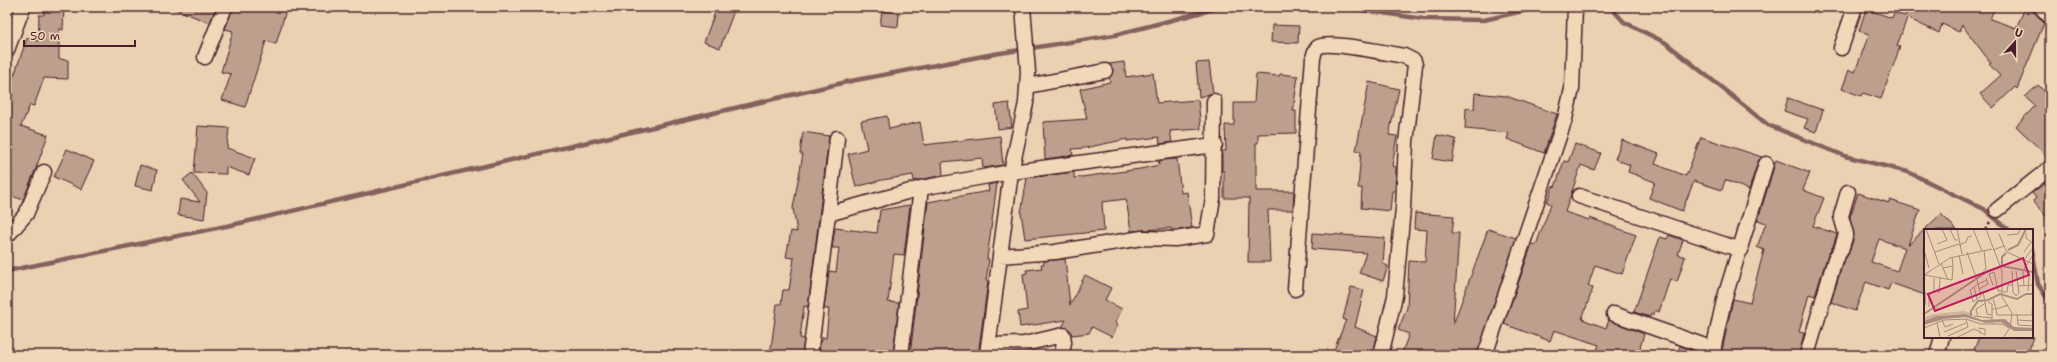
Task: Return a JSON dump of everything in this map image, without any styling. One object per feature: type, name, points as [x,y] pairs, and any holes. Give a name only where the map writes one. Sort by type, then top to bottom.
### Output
[{"type":"street","points":[[7,50],[23,7]]},
{"type":"street","points":[[205,57],[225,7]]},
{"type":"street","points":[[1485,355],[1565,119],[1572,89],[1575,7]]},
{"type":"street","points":[[1841,48],[1855,7]]},
{"type":"street","points":[[2041,7],[2050,17]]},
{"type":"street","points":[[1023,9],[1028,79],[1026,103],[1010,172],[988,350],[1024,344],[1062,335],[1064,342],[1062,355]]},
{"type":"street","points":[[1295,289],[1313,58],[1316,50],[1321,45],[1336,45],[1404,56],[1414,61],[1414,65],[1406,142],[1403,208],[1395,296],[1381,355]]},
{"type":"street","points":[[1028,79],[1105,71]]},
{"type":"street","points":[[1000,256],[1055,252],[1142,238],[1175,239],[1207,234],[1213,198],[1215,145],[1214,101]]},
{"type":"street","points":[[810,355],[837,138]]},
{"type":"street","points":[[828,214],[921,188],[1010,172],[1215,145]]},
{"type":"street","points":[[1614,314],[1713,352],[1724,300],[1741,250],[1766,164]]},
{"type":"street","points":[[1997,210],[2050,168]]},
{"type":"street","points":[[7,236],[26,214],[44,172]]},
{"type":"street","points":[[901,355],[921,188]]},
{"type":"street","points":[[1807,355],[1835,259],[1841,250],[1846,234],[1841,216],[1848,192]]},
{"type":"street","points":[[1579,196],[1741,250]]},
{"type":"street","points":[[1937,355],[1942,338]]},
{"type":"building","points":[[44,7],[64,7],[63,30],[59,29],[59,59],[68,60],[68,79],[44,78],[34,106],[30,105],[21,126],[48,135],[23,200],[7,194],[12,176],[7,174],[7,96],[27,38],[38,41],[39,15],[44,15]]},
{"type":"building","points":[[170,7],[216,7],[210,23]]},
{"type":"building","points":[[233,7],[287,7],[276,44],[266,41],[245,107],[222,100],[231,74],[221,72],[233,31],[225,29]]},
{"type":"building","points":[[717,7],[734,11],[720,48],[704,42]]},
{"type":"building","points":[[1909,7],[1995,7],[1990,19],[2016,28],[2025,8],[2034,12],[2044,23],[2017,89],[2015,87],[1993,108],[1980,94],[2000,76],[1989,64],[1991,63],[1962,25],[1959,32],[1942,24],[1939,33],[1907,18],[1897,46],[1900,47],[1881,99],[1863,93],[1861,96],[1842,89],[1849,70],[1855,72],[1869,34],[1859,31],[1866,9],[1892,18],[1894,13],[1905,16]]},
{"type":"building","points":[[882,11],[899,13],[898,27],[880,25]]},
{"type":"building","points":[[1272,25],[1299,26],[1298,43],[1271,42]]},
{"type":"building","points":[[1124,62],[1126,77],[1153,73],[1157,103],[1198,100],[1201,129],[1170,131],[1172,142],[1160,144],[1159,137],[1127,141],[1127,139],[1085,148],[1072,149],[1073,155],[1045,159],[1043,122],[1087,119],[1080,89],[1110,82],[1109,78],[1113,70],[1109,64]]},
{"type":"building","points":[[1209,62],[1213,93],[1199,97],[1196,63]]},
{"type":"building","points":[[1256,74],[1298,76],[1293,111],[1296,111],[1296,133],[1258,134],[1258,143],[1256,143],[1256,191],[1294,191],[1293,210],[1268,210],[1270,262],[1248,262],[1249,198],[1224,198],[1222,151],[1226,151],[1225,125],[1234,125],[1234,103],[1254,103]]},
{"type":"building","points":[[1369,82],[1399,89],[1389,135],[1397,136],[1392,166],[1396,167],[1395,191],[1392,191],[1390,211],[1361,208],[1362,188],[1358,188],[1361,151],[1356,151]]},
{"type":"building","points":[[2038,85],[2050,97],[2050,159],[2016,126],[2035,106],[2025,97]]},
{"type":"building","points":[[1475,93],[1506,96],[1557,114],[1544,153],[1507,139],[1509,133],[1465,129],[1466,108],[1474,109]]},
{"type":"building","points":[[1788,98],[1823,110],[1816,132],[1804,128],[1808,119],[1784,111]]},
{"type":"building","points":[[1009,103],[1012,127],[998,129],[995,105]]},
{"type":"building","points":[[887,116],[889,129],[920,122],[924,145],[1000,136],[1003,165],[983,168],[982,158],[942,162],[943,175],[914,181],[913,175],[882,180],[856,187],[848,154],[867,149],[861,121]]},
{"type":"building","points":[[198,126],[229,128],[227,148],[255,158],[249,175],[226,167],[226,174],[194,173]]},
{"type":"building","points":[[803,132],[829,136],[808,307],[804,306],[800,338],[804,339],[802,355],[770,355],[777,304],[781,304],[783,290],[789,290],[794,258],[786,257],[791,231],[797,232],[793,208],[803,154],[800,154]]},
{"type":"building","points":[[1437,135],[1456,139],[1452,162],[1433,159]]},
{"type":"building","points":[[1701,137],[1762,157],[1758,161],[1749,190],[1725,180],[1722,190],[1694,181],[1682,211],[1649,198],[1655,182],[1628,172],[1630,165],[1615,159],[1622,140],[1659,154],[1655,164],[1686,176]]},
{"type":"building","points":[[1575,144],[1601,153],[1594,170],[1581,165],[1565,212],[1589,220],[1590,218],[1636,235],[1622,274],[1595,265],[1588,286],[1593,288],[1582,319],[1606,328],[1609,320],[1644,334],[1638,355],[1595,355],[1599,345],[1554,330],[1550,341],[1504,324],[1532,244],[1536,245],[1551,204],[1547,202],[1553,186],[1555,187],[1564,161],[1568,162]]},
{"type":"building","points":[[67,149],[94,161],[81,189],[54,177]]},
{"type":"building","points":[[1177,159],[1181,193],[1187,192],[1192,228],[1131,231],[1126,199],[1102,202],[1104,231],[1025,239],[1021,213],[1027,178],[1074,172],[1074,178],[1140,169],[1159,165],[1158,162],[1163,160]]},
{"type":"building","points":[[1776,160],[1810,173],[1803,190],[1824,198],[1813,226],[1837,234],[1827,257],[1815,296],[1809,294],[1799,332],[1804,333],[1799,355],[1721,355],[1733,299],[1750,303],[1764,250],[1757,247],[1766,223],[1758,220]]},
{"type":"building","points":[[140,165],[157,170],[153,190],[135,186]]},
{"type":"building","points":[[192,173],[207,193],[204,219],[178,215],[180,199],[200,202],[183,180]]},
{"type":"building","points":[[2050,179],[2050,221],[2033,201],[2036,198],[2032,193]]},
{"type":"building","points":[[997,183],[987,259],[989,259],[986,281],[988,281],[978,355],[910,355],[928,202],[989,191],[988,185]]},
{"type":"building","points":[[1858,193],[1889,203],[1890,200],[1920,210],[1908,245],[1924,230],[1924,295],[1891,283],[1888,290],[1866,282],[1855,311],[1831,302],[1843,263],[1849,253],[1854,237],[1850,217]],"holes":[[[1879,239],[1905,248],[1897,271],[1871,262]]]},
{"type":"building","points":[[910,205],[904,255],[894,254],[888,302],[899,303],[893,355],[819,355],[820,341],[822,341],[822,337],[826,338],[829,309],[824,309],[829,271],[836,272],[839,248],[832,248],[835,228],[877,233],[880,210]]},
{"type":"building","points":[[1415,213],[1454,216],[1452,233],[1459,233],[1453,325],[1488,229],[1516,238],[1477,355],[1401,355],[1409,334],[1398,330],[1407,308],[1409,261],[1425,262],[1427,230],[1414,229]]},
{"type":"building","points":[[1941,214],[1956,229],[1925,229]]},
{"type":"building","points":[[1313,233],[1385,238],[1383,264],[1388,266],[1383,281],[1359,273],[1366,253],[1312,249]]},
{"type":"building","points":[[1669,235],[1683,240],[1678,254],[1685,257],[1677,282],[1670,279],[1659,312],[1655,310],[1654,315],[1651,313],[1650,317],[1634,312],[1660,237],[1667,239]]},
{"type":"building","points":[[1065,259],[1070,305],[1085,275],[1111,288],[1105,300],[1122,309],[1115,323],[1118,325],[1112,337],[1092,327],[1089,333],[1072,335],[1069,329],[1062,327],[1066,320],[1020,327],[1018,312],[1027,310],[1023,274],[1027,273],[1026,270],[1042,268],[1041,264],[1044,264],[1044,261]]},
{"type":"building","points":[[1351,287],[1364,290],[1355,327],[1377,336],[1373,355],[1332,355],[1346,320],[1343,319]]},
{"type":"building","points":[[2034,337],[2027,355],[1972,355],[1979,338]]},
{"type":"building","points":[[1680,346],[1704,354],[1704,355],[1677,355]]},
{"type":"waterway","points":[[7,271],[236,224],[851,81],[994,54],[1115,35],[1214,9],[1245,7]]},
{"type":"waterway","points":[[1343,7],[1423,19],[1484,20],[1532,9],[1612,9],[1624,22],[1666,43],[1768,125],[1845,156],[1908,172],[1984,209],[2008,229]]},
{"type":"waterway","points":[[2033,255],[2038,284],[2050,303]]}]
